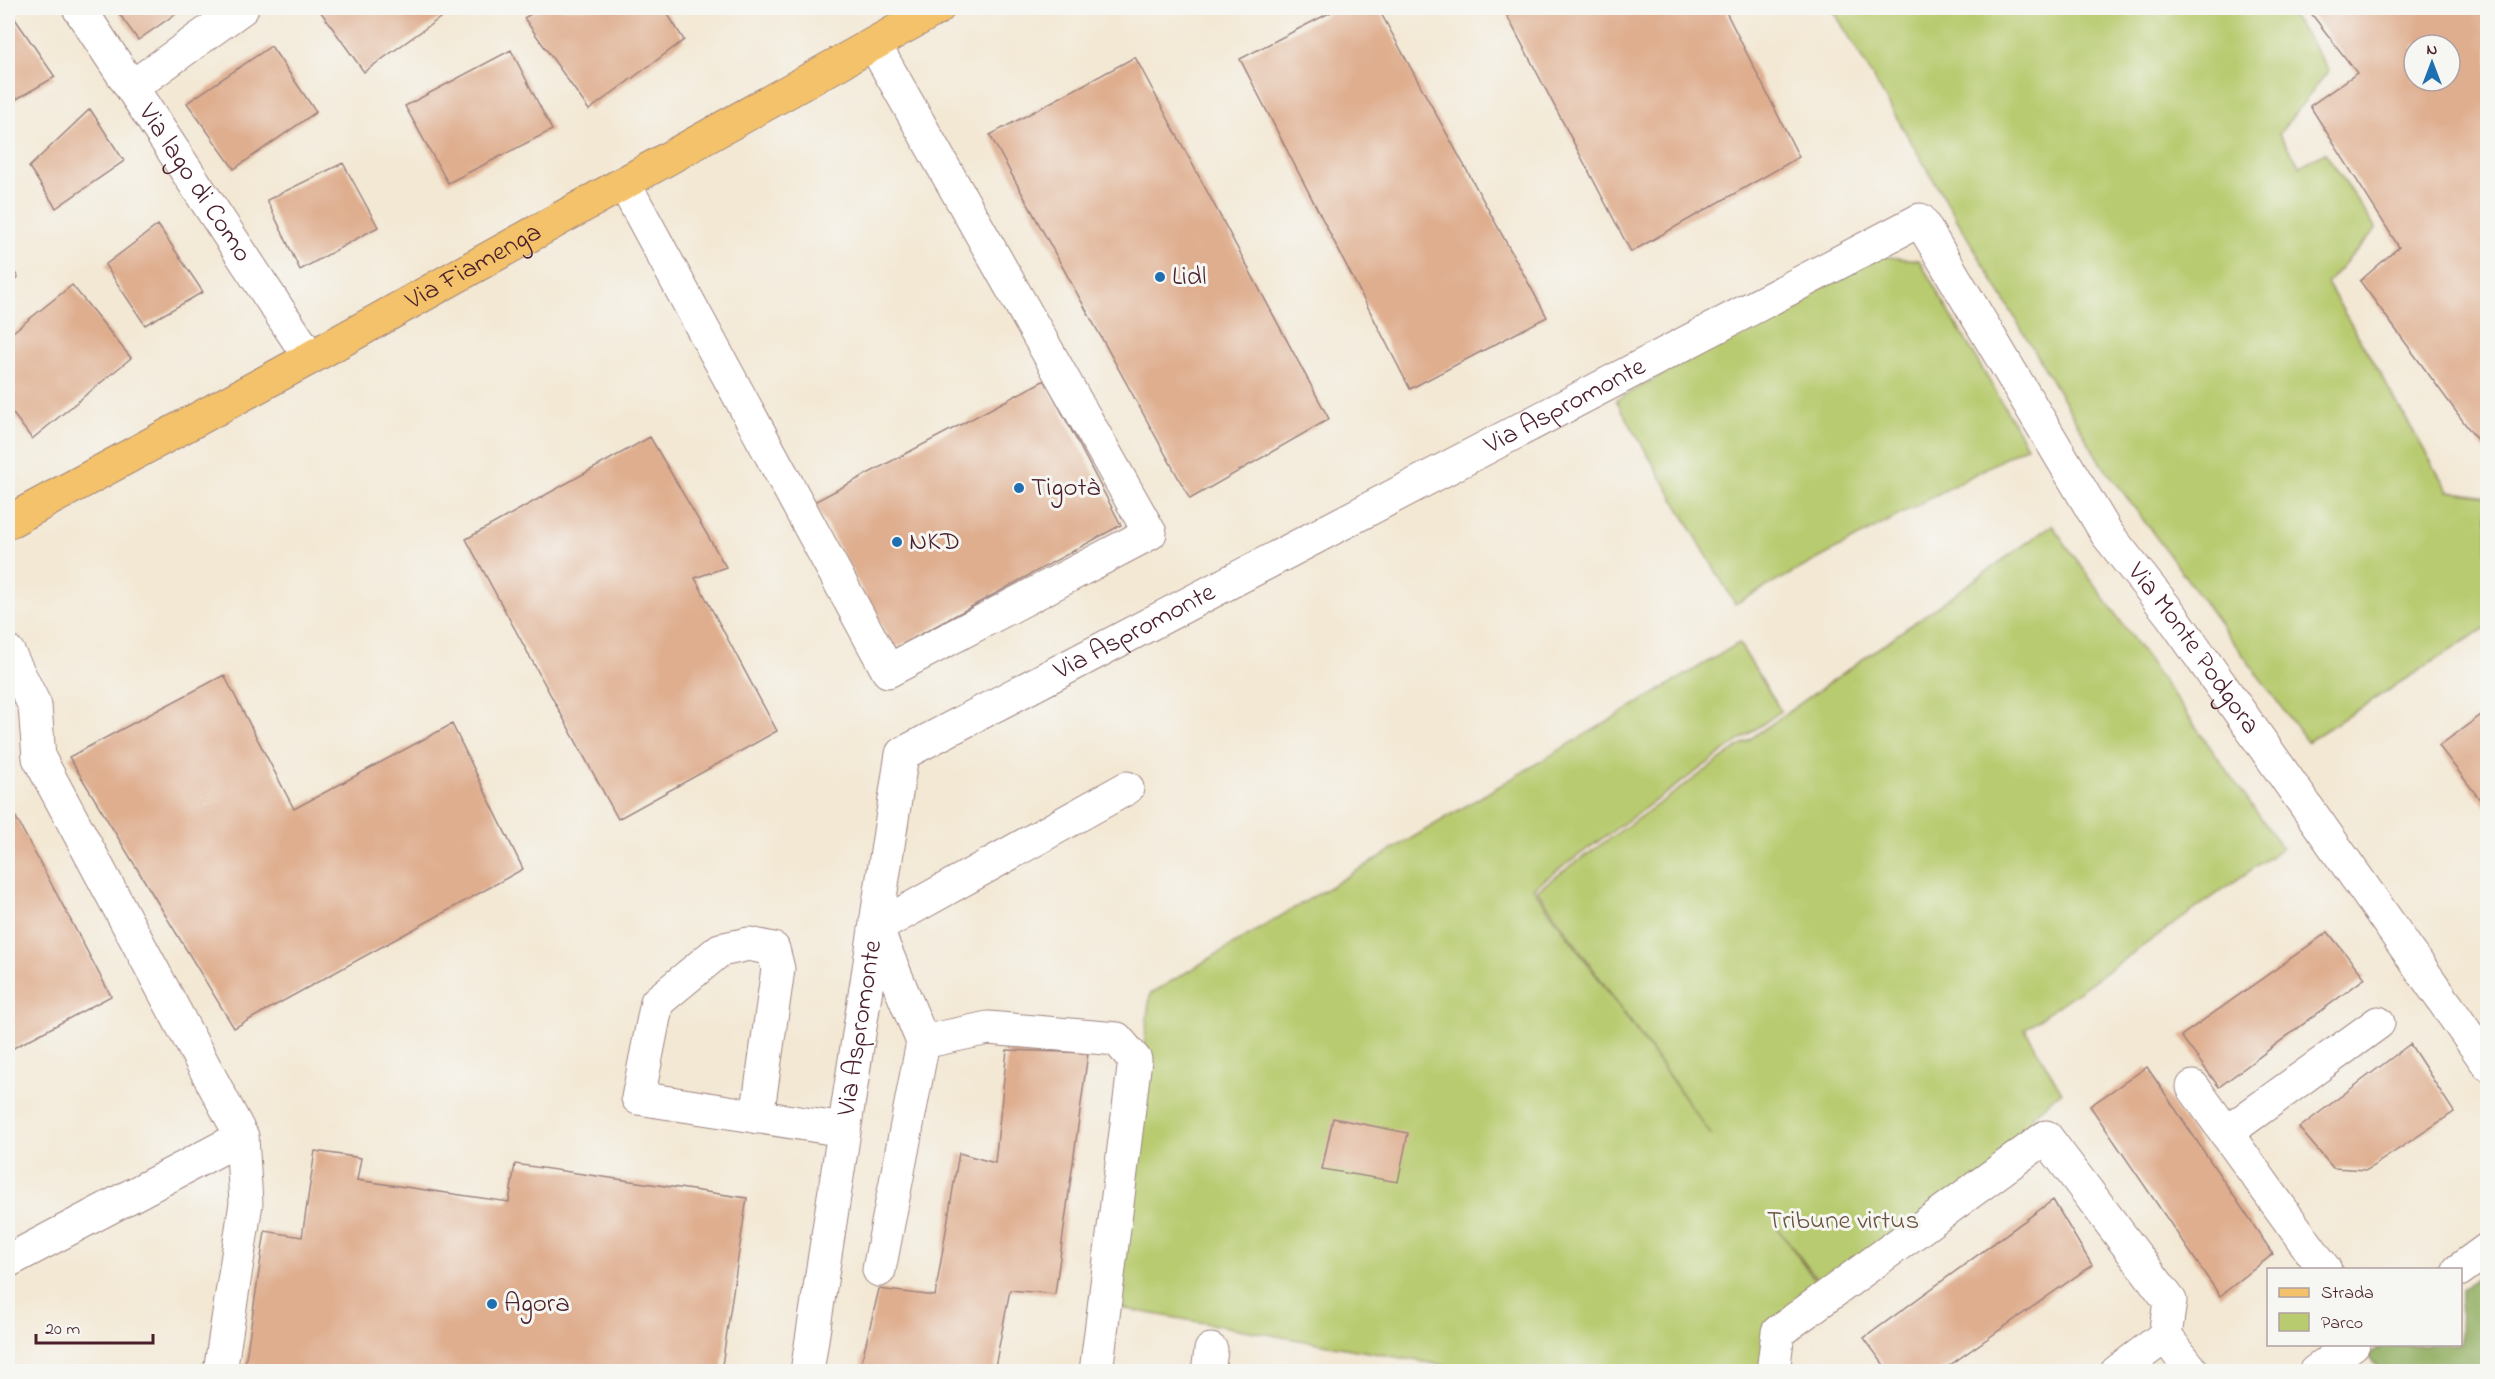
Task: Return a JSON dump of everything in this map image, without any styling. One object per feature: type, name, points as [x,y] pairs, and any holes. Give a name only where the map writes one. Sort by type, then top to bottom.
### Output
[{"type":"main road","name":"Via Fiamenga","points":[[8,522],[310,358],[933,9]]},
{"type":"street","name":"Via lago di Como","points":[[79,8],[310,358]]},
{"type":"street","points":[[132,87],[242,8]]},
{"type":"street","points":[[624,183],[888,671],[1150,533],[874,44]]},
{"type":"street","name":"Via Aspromonte","points":[[807,1371],[902,754],[1920,220]]},
{"type":"street","name":"Via Monte Podgora","points":[[1920,220],[2106,534],[2172,616],[2487,1064]]},
{"type":"street","points":[[8,652],[35,706],[39,758],[242,1137],[246,1203],[220,1371]]},
{"type":"street","points":[[879,1270],[923,1042],[876,928],[1127,788]]},
{"type":"street","points":[[757,1117],[778,969],[773,949],[749,944],[720,950],[657,1002],[638,1098],[757,1117],[844,1130]]},
{"type":"street","points":[[2226,1133],[2378,1023]]},
{"type":"street","points":[[923,1042],[988,1028],[1117,1039],[1135,1060],[1096,1371]]},
{"type":"street","points":[[2193,1088],[2324,1268]]},
{"type":"street","points":[[8,1261],[242,1137]]},
{"type":"street","points":[[1773,1371],[1778,1332],[2046,1137],[2170,1301],[2165,1336],[2117,1371]]},
{"type":"street","points":[[2460,1268],[2487,1249]]},
{"type":"street","points":[[2165,1336],[2193,1371]]},
{"type":"street","points":[[2315,1371],[2350,1346]]},
{"type":"green space","points":[[1832,8],[2287,8],[2329,70],[2279,134],[2300,166],[2325,152],[2376,229],[2327,283],[2448,491],[2487,497],[2487,627],[2307,742],[2097,457]]},
{"type":"green space","points":[[1877,256],[1919,260],[2027,446],[1735,604],[1616,400]]},
{"type":"green space","name":"Tribune virtus","points":[[2052,525],[2282,848],[2025,1029],[2061,1091],[2032,1116],[2046,1137],[1829,1295],[1775,1224],[1825,1294],[1769,1371],[1475,1371],[1114,1307],[1150,994],[1739,643],[1781,711],[1533,888],[1712,1136],[1537,890]]},
{"type":"green space","points":[[2487,1271],[2487,1371],[2380,1371],[2368,1355],[2382,1346],[2462,1346],[2462,1289]]},
{"type":"building","points":[[115,8],[184,8],[138,40]]},
{"type":"building","points":[[318,8],[454,8],[364,72]]},
{"type":"building","points":[[541,8],[664,8],[684,40],[589,110],[524,18]]},
{"type":"building","points":[[1339,8],[1378,8],[1547,317],[1410,389],[1240,59]]},
{"type":"building","points":[[1503,8],[1724,8],[1799,157],[1631,252]]},
{"type":"building","points":[[2307,8],[2488,8],[2488,449],[2485,451],[2360,281],[2399,247],[2310,106],[2357,73]]},
{"type":"building","points":[[8,11],[55,77],[8,104]]},
{"type":"building","points":[[271,46],[316,112],[234,169],[187,103]]},
{"type":"building","points":[[511,50],[552,130],[448,183],[405,106]]},
{"type":"building","name":"Lidl","points":[[1135,57],[1329,419],[1190,499],[990,135]]},
{"type":"building","points":[[90,109],[124,161],[56,208],[29,167]]},
{"type":"building","points":[[343,163],[378,227],[300,270],[267,200]]},
{"type":"building","points":[[158,225],[203,292],[145,325],[105,265]]},
{"type":"building","points":[[8,264],[18,277],[8,285]]},
{"type":"building","points":[[72,285],[131,358],[32,439],[8,407],[8,336]]},
{"type":"building","points":[[1045,380],[1121,525],[894,649],[814,502]]},
{"type":"building","points":[[650,437],[726,567],[695,578],[777,731],[618,819],[466,539]]},
{"type":"building","points":[[224,675],[294,809],[452,724],[523,869],[234,1028],[69,757]]},
{"type":"building","points":[[2488,710],[2488,810],[2439,746]]},
{"type":"building","points":[[13,812],[111,996],[8,1051],[8,815]]},
{"type":"building","points":[[2328,932],[2365,978],[2219,1087],[2181,1036]]},
{"type":"building","points":[[2410,1044],[2454,1112],[2367,1170],[2333,1168],[2299,1128]]},
{"type":"building","points":[[1007,1050],[1088,1053],[1055,1294],[1010,1290],[994,1372],[859,1372],[879,1289],[935,1296],[959,1153],[995,1163]]},
{"type":"building","points":[[2147,1067],[2273,1254],[2220,1296],[2090,1106]]},
{"type":"building","points":[[1333,1118],[1408,1133],[1398,1182],[1322,1169]]},
{"type":"building","name":"Agora","points":[[315,1151],[361,1158],[357,1180],[509,1202],[515,1164],[747,1198],[721,1372],[244,1372],[265,1231],[302,1237]]},
{"type":"building","points":[[2053,1200],[2092,1265],[1940,1372],[1889,1372],[1864,1338]]},
{"type":"place","name":"Lidl","points":[[1160,277]]},
{"type":"place","name":"Tigotà","points":[[1019,488]]},
{"type":"place","name":"NKD","points":[[897,542]]},
{"type":"place","name":"Agora","points":[[492,1304]]}]
